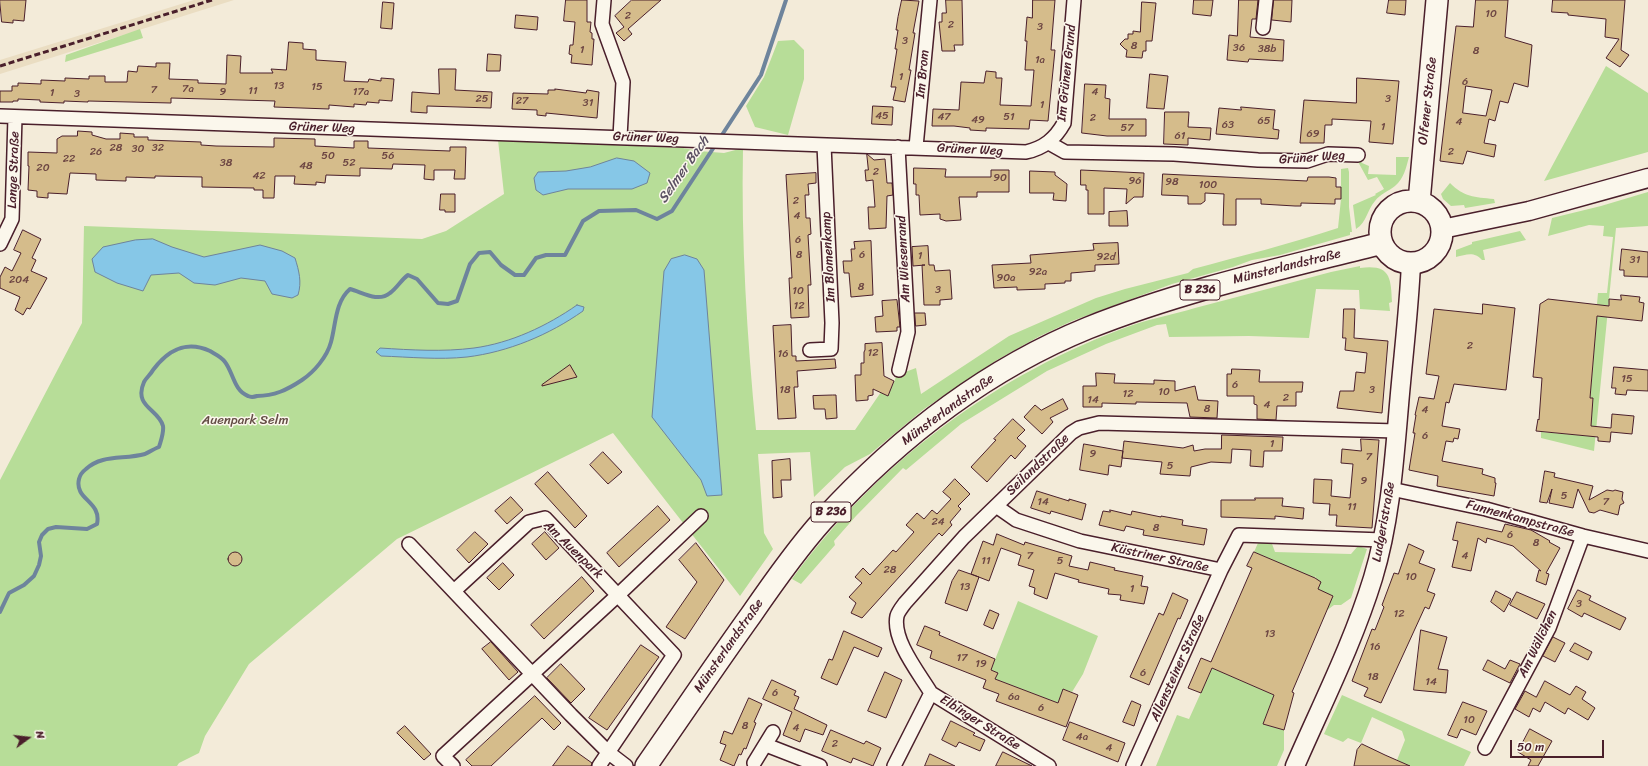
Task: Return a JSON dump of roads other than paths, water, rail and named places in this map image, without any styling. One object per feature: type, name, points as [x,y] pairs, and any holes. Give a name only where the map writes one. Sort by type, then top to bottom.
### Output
[{"type":"main road","name":"Olfener Straße","points":[[1419,202],[1437,0]]},
{"type":"main road","points":[[1411,201],[1419,202],[1430,208],[1434,212],[1442,229],[1440,242],[1432,254],[1421,261],[1412,263],[1403,262],[1393,257],[1382,243],[1381,228],[1386,214],[1397,205],[1411,201]]},
{"type":"main road","name":"Münsterlandstraße","points":[[646,766],[773,583],[821,522],[862,480],[906,439],[959,399],[1022,360],[1085,329],[1125,313],[1189,293],[1382,243]]},
{"type":"street","points":[[612,0],[603,6],[602,24],[623,82],[620,137]]},
{"type":"street","name":"Im Brom","points":[[916,147],[930,0]]},
{"type":"street","name":"Im Grünen Grund","points":[[1050,142],[1058,134],[1064,123],[1074,0]]},
{"type":"street","points":[[1263,28],[1266,0]]},
{"type":"street","name":"Grüner Weg","points":[[0,116],[1026,152],[1037,150],[1050,142],[1065,152],[1174,154],[1258,160],[1307,161],[1328,154],[1358,155]]},
{"type":"street","name":"Lange Straße","points":[[0,244],[12,219],[15,117]]},
{"type":"street","name":"Im Blomenkamp","points":[[810,350],[831,349],[832,322],[824,144]]},
{"type":"street","name":"Am Wiesenrand","points":[[898,147],[908,332],[899,370]]},
{"type":"street","points":[[1442,229],[1529,211],[1648,178]]},
{"type":"street","name":"Ludgeristraße","points":[[1295,766],[1354,632],[1373,578],[1383,540],[1391,489],[1409,309],[1412,263]]},
{"type":"street","name":"Seilandstraße","points":[[931,693],[901,643],[896,627],[897,615],[905,603],[964,537],[1071,433],[1080,428],[1099,423],[1397,431]]},
{"type":"street","name":"Funnenkampstraße","points":[[1391,489],[1486,509],[1582,536],[1648,551]]},
{"type":"street","name":"Küstriner Straße","points":[[996,506],[1016,520],[1080,541],[1221,570],[1239,535],[1383,540]]},
{"type":"street","points":[[453,766],[443,756],[618,595],[701,516]]},
{"type":"street","name":"Am Auenpark","points":[[454,591],[528,522],[545,518],[674,654],[599,766]]},
{"type":"street","name":"Am Wällchen","points":[[1485,748],[1549,628],[1582,536]]},
{"type":"street","points":[[409,544],[609,752],[626,766]]},
{"type":"street","name":"Allensteiner Straße","points":[[1133,766],[1221,570]]},
{"type":"street","points":[[894,766],[931,693]]},
{"type":"street","name":"Elbinger Straße","points":[[931,693],[1049,766]]},
{"type":"street","points":[[754,763],[774,732]]},
{"type":"street","points":[[766,745],[820,766]]},
{"type":"water","points":[[617,158],[634,161],[650,173],[647,183],[632,189],[568,189],[543,195],[536,190],[534,178],[538,172],[566,171],[590,167]]},
{"type":"water","points":[[153,239],[172,247],[204,257],[260,245],[282,251],[295,258],[300,276],[298,295],[292,298],[272,294],[265,281],[241,278],[215,285],[194,283],[179,273],[151,275],[143,291],[117,283],[95,272],[92,259],[103,247],[135,240]]},
{"type":"water","points":[[685,255],[697,259],[704,270],[722,495],[707,496],[701,480],[652,417],[664,271],[671,259]]},
{"type":"water","points":[[577,305],[584,307],[583,311],[556,328],[513,347],[482,355],[467,357],[424,358],[381,356],[376,352],[380,348],[439,350],[488,346],[515,338],[541,327]]},
{"type":"waterway","name":"Selmer Bach","points":[[720,138],[761,75],[786,0]]},
{"type":"waterway","name":"Selmer Bach","points":[[0,612],[9,593],[24,585],[34,576],[41,556],[39,542],[42,535],[48,529],[56,527],[87,529],[97,524],[96,510],[80,492],[79,478],[83,471],[99,461],[137,456],[159,447],[163,434],[163,426],[161,420],[144,402],[141,390],[144,382],[153,370],[171,352],[185,347],[193,347],[201,348],[216,354],[228,366],[237,386],[243,394],[253,397],[280,392],[307,377],[323,359],[331,342],[341,300],[350,289],[370,296],[385,296],[408,275],[417,279],[438,303],[448,304],[457,301],[470,264],[479,253],[490,252],[501,265],[515,275],[524,275],[536,258],[546,255],[565,255],[583,221],[599,211],[636,210],[657,219],[672,211],[716,144]]},
{"type":"railway","points":[[0,66],[212,0]]},
{"type":"park label","name":"Auenpark Selm","points":[[245,421]]}]
